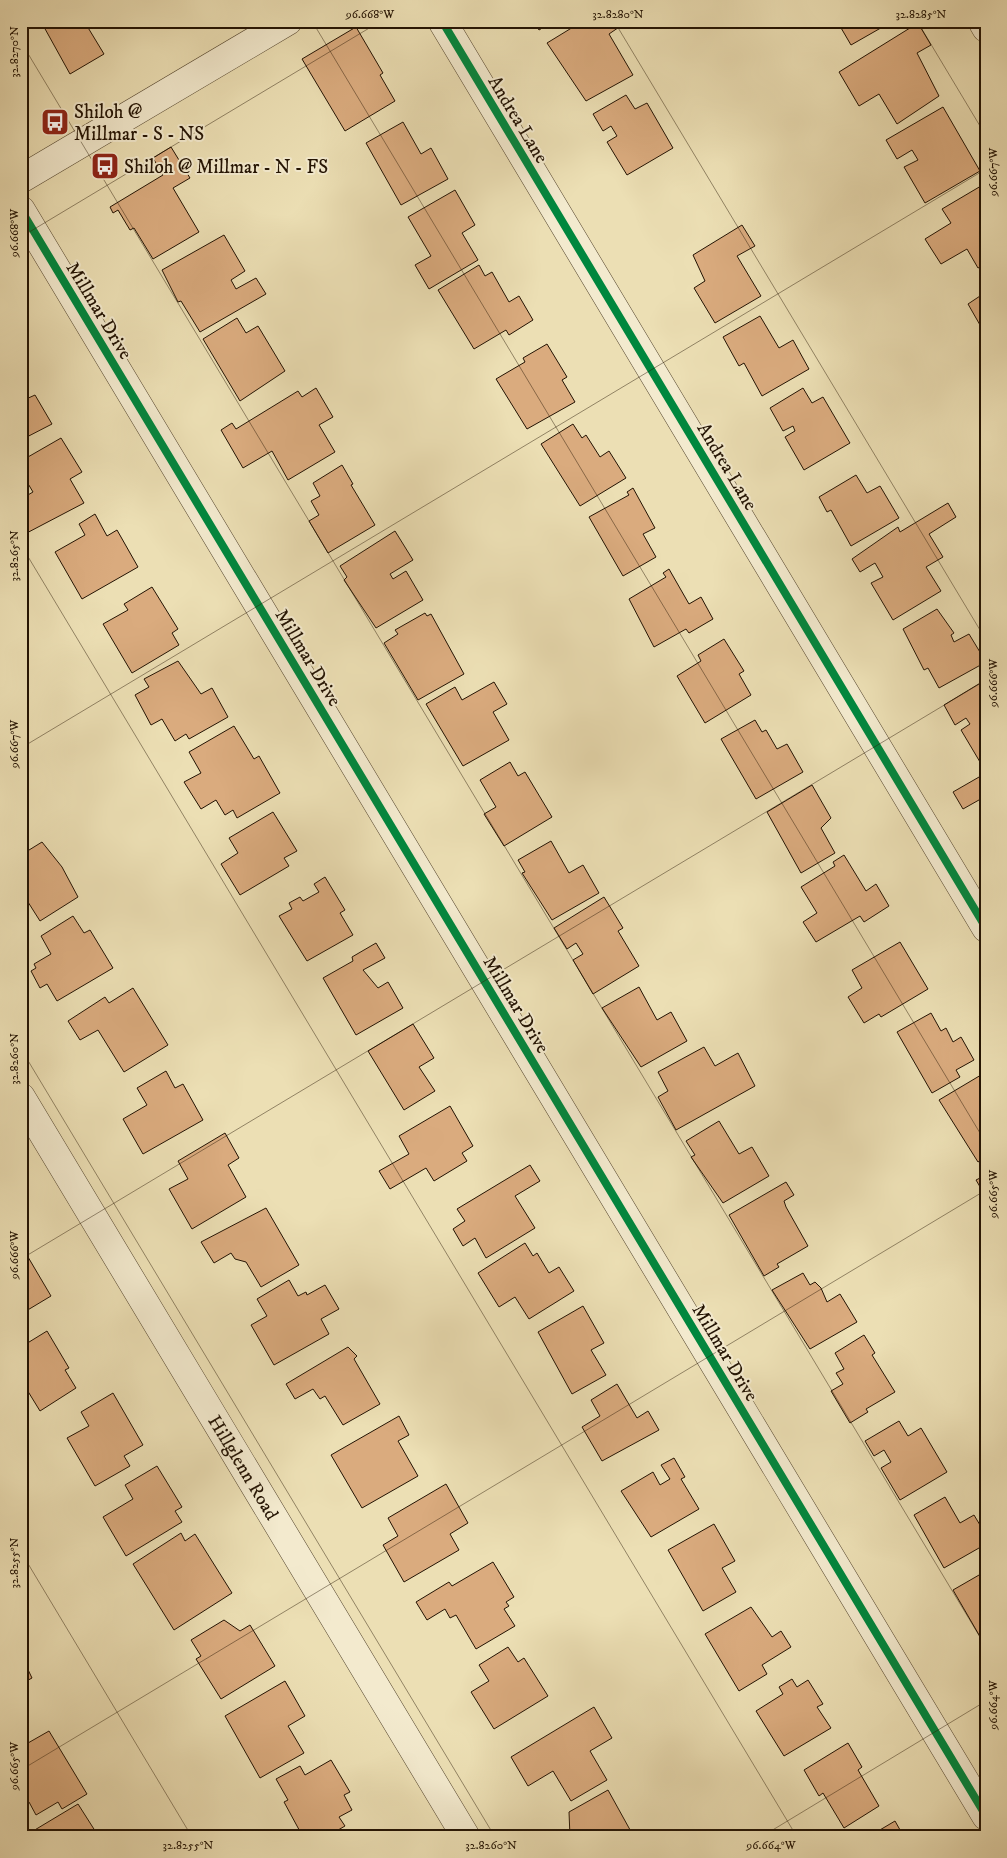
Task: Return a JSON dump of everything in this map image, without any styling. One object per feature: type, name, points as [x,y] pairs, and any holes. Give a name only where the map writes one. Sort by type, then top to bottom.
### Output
[{"type":"street","points":[[21,179],[288,21]]},
{"type":"street","name":"Andrea Lane","points":[[442,21],[986,928]]},
{"type":"street","points":[[982,21],[986,28]]},
{"type":"street","name":"Millmar Drive","points":[[21,210],[986,1816]]},
{"type":"street","name":"Hillglenn Road","points":[[21,1097],[466,1837]]},
{"type":"building","points":[[37,21],[84,21],[104,54],[70,74],[44,27],[41,28]]},
{"type":"building","points":[[533,21],[554,21],[539,30]]},
{"type":"building","points":[[583,21],[628,21],[609,34],[633,75],[586,101],[547,43]]},
{"type":"building","points":[[837,21],[884,21],[886,25],[851,45]]},
{"type":"building","points":[[918,23],[931,45],[917,53],[939,96],[897,124],[879,94],[859,106],[839,72]]},
{"type":"building","points":[[356,27],[383,73],[380,75],[395,101],[345,131],[302,59]]},
{"type":"building","points":[[626,95],[635,109],[647,103],[673,148],[627,175],[607,142],[617,136],[611,126],[603,131],[593,114]]},
{"type":"building","points":[[943,107],[980,171],[925,203],[904,167],[918,160],[912,150],[897,159],[886,140]]},
{"type":"building","points":[[403,122],[421,154],[431,148],[448,179],[401,205],[366,143]]},
{"type":"building","points":[[171,147],[190,178],[173,188],[199,232],[153,259],[134,228],[130,230],[118,210],[113,213],[110,207],[163,175],[153,158]]},
{"type":"building","points":[[986,183],[986,264],[978,268],[967,249],[941,264],[925,239],[951,223],[942,209]]},
{"type":"building","points":[[455,190],[475,225],[462,233],[478,260],[429,289],[415,265],[431,256],[408,217]]},
{"type":"building","points":[[742,225],[755,246],[737,256],[761,296],[715,323],[694,288],[705,281],[693,255]]},
{"type":"building","points":[[224,235],[245,271],[231,280],[236,289],[256,278],[266,294],[200,332],[181,301],[178,302],[162,270]]},
{"type":"building","points":[[479,265],[485,276],[492,272],[509,302],[519,296],[533,320],[509,335],[506,330],[474,349],[438,290]]},
{"type":"building","points":[[986,292],[986,322],[980,325],[968,304]]},
{"type":"building","points":[[760,316],[779,348],[793,340],[809,369],[762,396],[744,363],[739,366],[723,337]]},
{"type":"building","points":[[237,318],[246,333],[258,326],[285,371],[240,401],[203,339]]},
{"type":"building","points":[[547,344],[567,377],[562,380],[575,402],[527,429],[496,379],[525,362],[523,358]]},
{"type":"building","points":[[316,388],[333,417],[319,425],[335,452],[288,480],[272,451],[243,468],[221,430],[232,423],[236,429],[298,391],[302,397]]},
{"type":"building","points":[[803,388],[812,403],[823,397],[850,443],[804,470],[785,437],[795,431],[793,426],[783,431],[770,408]]},
{"type":"building","points":[[21,395],[24,400],[35,395],[52,424],[21,440]]},
{"type":"building","points":[[573,424],[582,438],[586,435],[600,457],[609,451],[626,478],[580,506],[541,444]]},
{"type":"building","points":[[61,438],[82,472],[70,479],[84,503],[21,536],[21,499],[33,492],[21,472],[21,461]]},
{"type":"building","points":[[342,465],[353,484],[351,485],[375,525],[328,553],[309,521],[319,515],[311,501],[320,496],[313,483]]},
{"type":"building","points":[[856,475],[867,493],[880,486],[899,518],[851,546],[831,510],[827,512],[819,497]]},
{"type":"building","points":[[633,488],[655,528],[643,534],[656,557],[623,576],[589,517],[629,495],[627,492]]},
{"type":"building","points":[[948,503],[956,517],[929,534],[943,557],[926,567],[941,591],[893,620],[871,583],[883,577],[875,563],[860,572],[852,559],[898,527],[900,532]]},
{"type":"building","points":[[95,514],[107,536],[117,530],[138,567],[82,599],[55,552],[85,535],[79,524]]},
{"type":"building","points":[[395,531],[413,560],[390,574],[393,579],[406,571],[423,600],[376,628],[344,580],[347,577],[340,566]]},
{"type":"building","points":[[21,536],[25,542],[21,544]]},
{"type":"building","points":[[669,569],[689,604],[701,597],[713,619],[689,633],[686,629],[654,647],[629,599],[666,577],[663,573]]},
{"type":"building","points":[[152,587],[178,629],[172,633],[179,645],[132,673],[103,624],[128,610],[124,604]]},
{"type":"building","points":[[937,609],[954,633],[951,635],[954,642],[969,634],[986,662],[939,688],[928,668],[924,670],[903,629]]},
{"type":"building","points":[[425,613],[427,616],[431,614],[464,674],[418,700],[384,643],[398,634],[395,630]]},
{"type":"building","points":[[724,639],[744,671],[739,674],[751,695],[705,723],[677,676],[701,661],[698,655]]},
{"type":"building","points":[[178,661],[201,694],[212,688],[228,717],[189,739],[186,734],[175,741],[162,719],[151,725],[135,695],[149,687],[144,679]]},
{"type":"building","points":[[494,682],[507,704],[493,712],[509,740],[463,766],[426,704],[455,687],[462,700]]},
{"type":"building","points":[[982,682],[986,688],[986,759],[980,762],[961,730],[970,724],[966,718],[955,725],[944,705]]},
{"type":"building","points":[[755,720],[762,732],[766,730],[777,749],[787,744],[803,772],[756,799],[721,739]]},
{"type":"building","points":[[234,726],[254,759],[259,756],[280,793],[237,818],[233,810],[225,815],[216,800],[201,809],[184,782],[201,773],[189,752]]},
{"type":"building","points":[[510,762],[518,776],[525,772],[552,817],[504,846],[484,814],[496,807],[480,780]]},
{"type":"building","points":[[986,773],[986,796],[963,809],[953,792]]},
{"type":"building","points":[[812,785],[831,818],[821,828],[835,853],[801,873],[767,812]]},
{"type":"building","points":[[273,812],[297,851],[284,858],[289,866],[240,895],[221,864],[238,853],[229,838]]},
{"type":"building","points":[[551,841],[569,873],[583,865],[599,893],[552,920],[522,873],[525,872],[518,860]]},
{"type":"building","points":[[42,842],[62,867],[78,897],[40,921],[21,891],[21,855]]},
{"type":"building","points":[[844,855],[866,891],[876,884],[889,906],[864,922],[860,916],[816,942],[803,922],[817,913],[801,887],[835,866],[833,862]]},
{"type":"building","points":[[325,877],[345,910],[340,913],[353,935],[307,961],[279,916],[292,909],[289,903],[300,897],[303,901],[319,892],[314,884]]},
{"type":"building","points":[[604,897],[623,928],[618,931],[639,966],[593,994],[573,960],[583,954],[576,943],[567,949],[554,928]]},
{"type":"building","points":[[73,916],[84,933],[90,930],[113,968],[57,1001],[47,984],[40,988],[31,971],[36,968],[34,964],[51,954],[41,936]]},
{"type":"building","points":[[900,942],[928,989],[881,1017],[879,1014],[864,1023],[848,997],[862,988],[852,970]]},
{"type":"building","points":[[376,943],[385,958],[363,970],[378,988],[388,982],[403,1008],[356,1035],[323,978],[353,961],[352,957]]},
{"type":"building","points":[[639,987],[657,1020],[671,1012],[687,1041],[641,1067],[602,1008]]},
{"type":"building","points":[[133,988],[168,1045],[124,1072],[98,1030],[80,1040],[68,1021],[105,997],[109,1003]]},
{"type":"building","points":[[931,1013],[941,1031],[946,1028],[953,1042],[961,1037],[974,1060],[956,1070],[960,1077],[932,1093],[897,1032]]},
{"type":"building","points":[[413,1024],[434,1058],[419,1067],[435,1091],[404,1110],[368,1051]]},
{"type":"building","points":[[704,1047],[715,1066],[738,1053],[755,1086],[676,1130],[658,1097],[668,1091],[658,1072]]},
{"type":"building","points":[[166,1071],[175,1088],[183,1084],[203,1120],[143,1154],[123,1119],[147,1105],[137,1088]]},
{"type":"building","points":[[986,1072],[986,1157],[978,1162],[939,1100]]},
{"type":"building","points":[[450,1106],[473,1146],[462,1153],[467,1161],[434,1181],[426,1168],[390,1189],[379,1171],[409,1154],[399,1136]]},
{"type":"building","points":[[719,1121],[739,1154],[752,1147],[769,1176],[723,1203],[691,1157],[695,1155],[686,1141]]},
{"type":"building","points":[[225,1133],[239,1158],[228,1165],[246,1197],[192,1229],[169,1189],[188,1179],[178,1161]]},
{"type":"building","points":[[530,1165],[540,1181],[515,1196],[535,1228],[486,1258],[475,1238],[463,1246],[453,1229],[465,1221],[457,1209]]},
{"type":"building","points":[[986,1175],[986,1197],[976,1180]]},
{"type":"building","points":[[786,1182],[794,1195],[784,1201],[786,1207],[808,1246],[777,1264],[779,1267],[764,1276],[729,1215]]},
{"type":"building","points":[[266,1208],[299,1265],[261,1287],[246,1262],[235,1259],[231,1253],[214,1263],[201,1242]]},
{"type":"building","points":[[525,1243],[533,1256],[537,1253],[549,1273],[559,1267],[574,1291],[529,1319],[515,1297],[499,1307],[478,1273]]},
{"type":"building","points":[[28,1257],[51,1296],[21,1314],[21,1261]]},
{"type":"building","points":[[803,1273],[810,1285],[815,1282],[821,1288],[827,1302],[840,1294],[857,1322],[810,1349],[772,1290]]},
{"type":"building","points":[[289,1280],[298,1296],[306,1292],[307,1295],[325,1285],[339,1309],[321,1319],[329,1334],[274,1365],[251,1325],[267,1316],[257,1299]]},
{"type":"building","points":[[583,1306],[604,1343],[591,1350],[606,1375],[572,1394],[538,1332]]},
{"type":"building","points":[[47,1331],[69,1368],[65,1370],[76,1388],[40,1411],[21,1380],[21,1347]]},
{"type":"building","points":[[864,1335],[875,1353],[872,1355],[895,1392],[866,1409],[868,1412],[850,1423],[831,1391],[843,1384],[836,1373],[844,1369],[835,1353]]},
{"type":"building","points":[[348,1347],[357,1356],[354,1359],[380,1404],[343,1425],[325,1396],[320,1399],[313,1389],[295,1399],[286,1384]]},
{"type":"building","points":[[617,1384],[637,1418],[648,1411],[659,1430],[602,1461],[582,1427],[600,1416],[591,1400]]},
{"type":"building","points":[[113,1393],[143,1445],[124,1456],[130,1466],[95,1486],[67,1438],[89,1426],[81,1412]]},
{"type":"building","points":[[399,1416],[409,1435],[398,1441],[418,1476],[362,1508],[331,1455]]},
{"type":"building","points":[[899,1421],[908,1436],[921,1428],[947,1472],[900,1500],[881,1468],[891,1462],[884,1450],[874,1456],[865,1441]]},
{"type":"building","points":[[674,1458],[685,1477],[681,1479],[699,1509],[651,1537],[621,1491],[653,1472],[660,1485],[670,1479],[661,1465]]},
{"type":"building","points":[[157,1466],[182,1507],[175,1511],[182,1522],[126,1556],[103,1517],[133,1499],[125,1485]]},
{"type":"building","points":[[446,1484],[468,1523],[450,1534],[459,1550],[404,1582],[383,1545],[398,1536],[388,1518]]},
{"type":"building","points":[[945,1497],[960,1523],[974,1515],[986,1535],[986,1544],[944,1568],[914,1515]]},
{"type":"building","points":[[714,1524],[735,1561],[722,1568],[736,1592],[703,1611],[668,1550]]},
{"type":"building","points":[[181,1533],[185,1541],[195,1534],[232,1593],[174,1630],[133,1564]]},
{"type":"building","points":[[493,1562],[514,1597],[506,1602],[509,1606],[504,1609],[515,1626],[476,1649],[456,1615],[450,1618],[445,1609],[427,1620],[416,1602],[449,1582],[452,1586]]},
{"type":"building","points":[[986,1571],[986,1647],[953,1590]]},
{"type":"building","points":[[751,1607],[772,1637],[781,1631],[791,1647],[762,1665],[767,1674],[739,1691],[705,1634]]},
{"type":"building","points":[[224,1620],[240,1631],[250,1625],[275,1666],[221,1699],[196,1659],[201,1656],[191,1640]]},
{"type":"building","points":[[508,1647],[518,1662],[524,1658],[548,1696],[494,1729],[471,1692],[489,1681],[479,1665]]},
{"type":"building","points":[[21,1655],[32,1678],[21,1684]]},
{"type":"building","points":[[792,1679],[797,1687],[808,1680],[823,1704],[817,1707],[831,1728],[784,1756],[756,1711],[783,1694],[779,1687]]},
{"type":"building","points":[[285,1681],[305,1716],[288,1726],[304,1753],[260,1778],[225,1716]]},
{"type":"building","points":[[594,1707],[612,1738],[590,1751],[607,1780],[571,1801],[553,1771],[528,1786],[511,1757]]},
{"type":"building","points":[[49,1731],[87,1794],[62,1809],[58,1802],[36,1815],[29,1802],[24,1805],[21,1800],[21,1747]]},
{"type":"building","points":[[848,1743],[862,1767],[858,1770],[879,1806],[844,1828],[823,1793],[819,1796],[804,1770]]},
{"type":"building","points":[[331,1760],[350,1792],[344,1795],[352,1810],[339,1817],[345,1826],[326,1837],[303,1837],[284,1802],[288,1800],[276,1779],[300,1766],[305,1775]]},
{"type":"building","points":[[608,1790],[634,1837],[570,1837],[569,1812]]},
{"type":"building","points":[[78,1804],[99,1837],[30,1837],[28,1834]]},
{"type":"building","points":[[895,1821],[904,1837],[868,1837]]},
{"type":"cycle path","points":[[442,21],[986,928]]},
{"type":"cycle path","points":[[21,210],[986,1816]]},
{"type":"place","name":"Shiloh @ Millmar - S - NS","points":[[55,122]]},
{"type":"place","name":"Shiloh @ Millmar - N - FS","points":[[105,166]]}]
